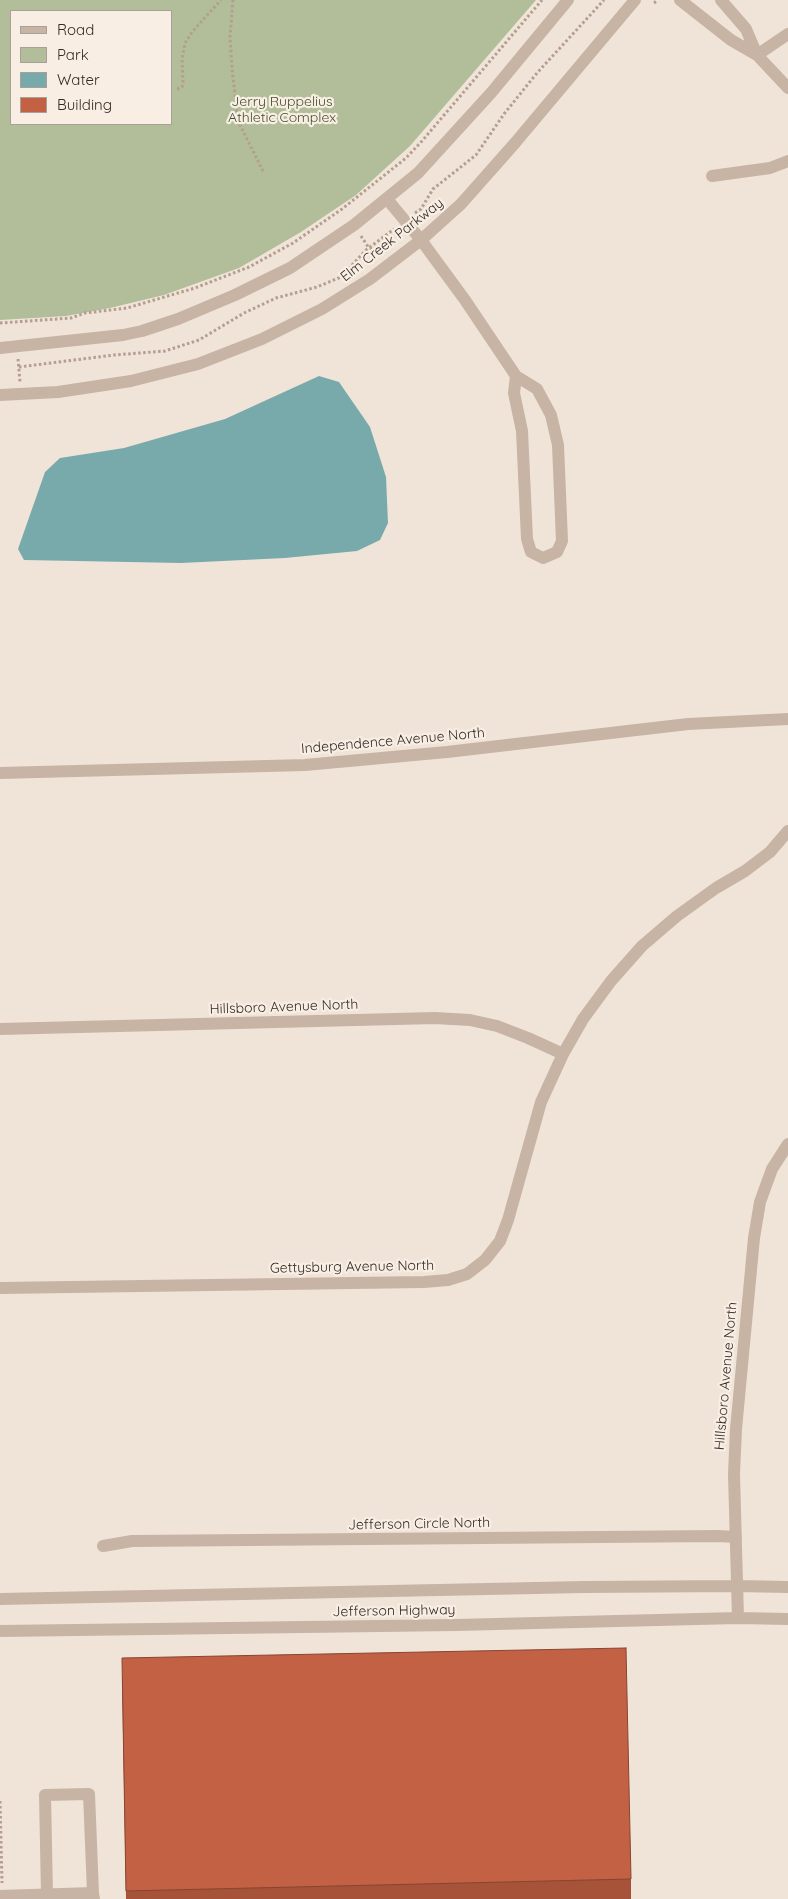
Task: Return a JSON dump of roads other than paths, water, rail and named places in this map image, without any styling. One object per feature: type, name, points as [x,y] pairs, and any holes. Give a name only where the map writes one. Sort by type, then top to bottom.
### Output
[{"type":"street","points":[[0,348],[124,335],[178,319],[236,295],[290,268],[354,225],[432,159],[491,93],[568,0]]},
{"type":"street","name":"Elm Creek Parkway","points":[[0,395],[58,392],[131,381],[198,364],[262,339],[322,309],[370,279],[421,240],[461,204],[635,0]]},
{"type":"street","points":[[680,0],[732,40],[757,55],[788,88]]},
{"type":"street","points":[[721,0],[746,28],[757,55]]},
{"type":"street","points":[[757,55],[788,34]]},
{"type":"street","points":[[712,176],[770,168],[788,161]]},
{"type":"street","points":[[387,199],[421,240],[465,300],[516,376],[537,389],[552,415],[558,444],[562,540],[557,552],[543,558],[531,552],[527,539],[522,431],[514,393],[516,376]]},
{"type":"street","name":"Independence Avenue North","points":[[0,773],[305,765],[447,752],[688,724],[788,719]]},
{"type":"street","name":"Gettysburg Avenue North","points":[[0,1288],[424,1282],[448,1280],[467,1274],[485,1260],[500,1241],[508,1220],[540,1102],[562,1054],[584,1019],[611,982],[642,946],[677,916],[770,852],[788,831]]},
{"type":"street","name":"Hillsboro Avenue North","points":[[0,1029],[444,1018],[470,1020],[497,1026],[562,1054]]},
{"type":"street","name":"Hillsboro Avenue North","points":[[738,1618],[734,1474],[736,1429],[754,1238],[760,1202],[772,1169],[788,1144]]},
{"type":"street","name":"Jefferson Circle North","points":[[104,1546],[140,1541],[736,1537]]},
{"type":"street","name":"Jefferson Highway","points":[[0,1599],[737,1586],[788,1587]]},
{"type":"street","name":"Jefferson Highway","points":[[0,1631],[456,1625],[738,1618],[788,1620]]},
{"type":"street","points":[[1,1896],[94,1896],[89,1794],[45,1795],[47,1895]]},
{"type":"water","points":[[319,376],[339,382],[370,427],[386,477],[388,523],[380,540],[357,551],[285,558],[181,563],[24,560],[18,549],[45,472],[60,458],[124,448],[225,419]]},
{"type":"park label","name":"Jerry Ruppelius Athletic Complex","points":[[282,110]]}]
